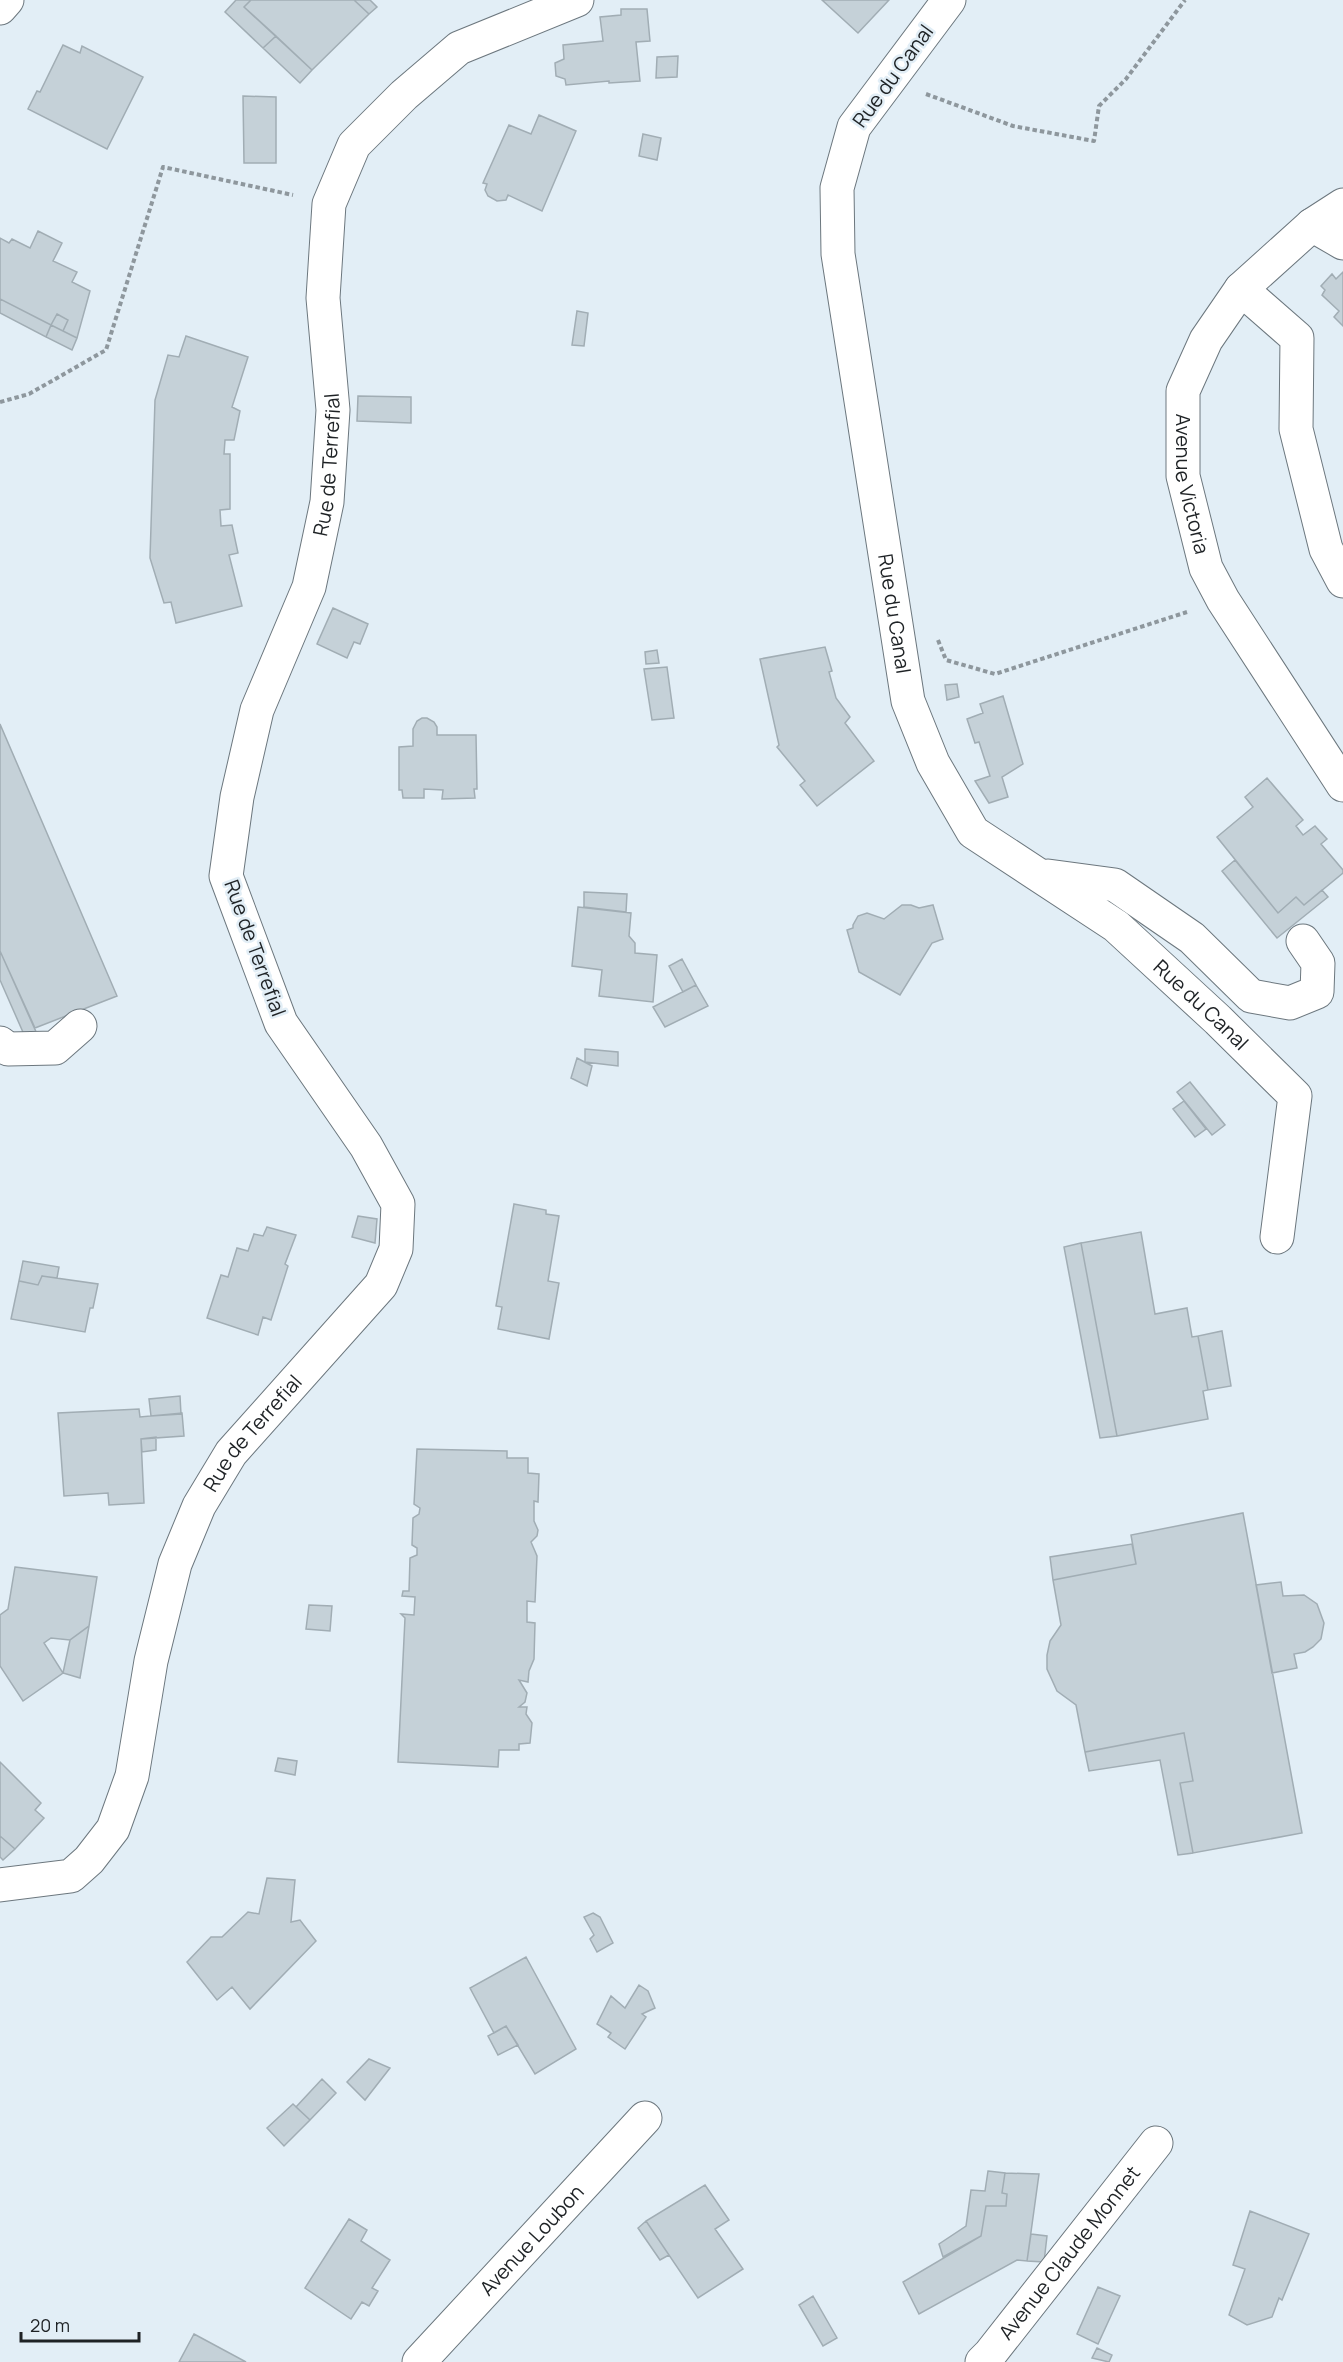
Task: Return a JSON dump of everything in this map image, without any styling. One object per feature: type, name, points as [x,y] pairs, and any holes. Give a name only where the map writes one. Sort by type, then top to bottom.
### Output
[{"type":"street","points":[[0,8],[7,0]]},
{"type":"street","name":"Rue de Terrefial","points":[[0,1885],[71,1876],[89,1860],[113,1829],[132,1776],[151,1661],[175,1564],[199,1506],[231,1453],[381,1285],[396,1249],[398,1204],[366,1146],[281,1023],[226,876],[237,796],[257,710],[309,587],[327,502],[333,410],[323,298],[329,204],[337,184],[354,145],[404,95],[459,48],[578,0]]},
{"type":"street","name":"Rue du Canal","points":[[949,0],[854,127],[837,188],[838,254],[908,701],[933,763],[973,832],[1116,926],[1218,1020],[1295,1096],[1277,1237]]},
{"type":"street","name":"Avenue Victoria","points":[[1343,205],[1312,225],[1241,289],[1206,340],[1183,391],[1183,476],[1206,568],[1222,600],[1343,785]]},
{"type":"street","points":[[1312,225],[1343,243]]},
{"type":"street","points":[[1241,289],[1297,338],[1296,429],[1326,549],[1343,581]]},
{"type":"street","points":[[1038,874],[1115,885],[1192,938],[1251,996],[1290,1003],[1317,992],[1318,963],[1303,941]]},
{"type":"street","points":[[0,1043],[8,1049],[55,1048],[80,1026]]},
{"type":"street","name":"Avenue Loubon","points":[[419,2362],[645,2118]]},
{"type":"street","name":"Avenue Claude Monnet","points":[[982,2362],[1156,2144]]},
{"type":"path","points":[[920,91],[1013,126],[1094,141],[1099,106],[1126,79],[1185,0]]},
{"type":"path","points":[[0,402],[29,394],[106,350],[163,166],[256,187]]},
{"type":"path","points":[[938,639],[946,660],[995,674],[1222,600]]},
{"type":"building","points":[[236,0],[251,0],[244,7],[276,36],[263,48],[225,12]]},
{"type":"building","points":[[251,0],[354,0],[369,14],[312,70],[244,7]]},
{"type":"building","points":[[354,0],[370,0],[377,7],[369,14]]},
{"type":"building","points":[[822,0],[889,0],[858,33]]},
{"type":"building","points":[[621,9],[647,9],[650,41],[636,42],[640,81],[566,85],[565,79],[556,76],[555,63],[564,59],[563,45],[603,41],[600,17],[621,15]]},
{"type":"building","points":[[276,36],[312,70],[300,83],[263,48]]},
{"type":"building","points":[[63,45],[80,53],[82,46],[143,77],[107,149],[28,109],[37,91],[40,92]]},
{"type":"building","points":[[678,56],[677,77],[656,78],[657,57]]},
{"type":"building","points":[[243,96],[276,97],[276,163],[244,163]]},
{"type":"building","points":[[539,115],[576,131],[542,211],[508,195],[506,200],[497,201],[488,196],[485,190],[487,184],[483,183],[509,125],[531,134]]},
{"type":"building","points":[[643,134],[661,138],[657,160],[639,156]]},
{"type":"building","points":[[38,231],[62,243],[53,261],[77,272],[72,282],[90,291],[77,338],[63,331],[68,320],[57,314],[51,325],[0,299],[0,238],[9,243],[12,239],[30,248]]},
{"type":"building","points":[[1343,272],[1343,326],[1334,317],[1339,311],[1322,295],[1325,290],[1321,286],[1332,274],[1336,279]]},
{"type":"building","points":[[0,299],[51,325],[46,337],[0,313]]},
{"type":"building","points":[[577,311],[588,313],[584,346],[572,345]]},
{"type":"building","points":[[57,314],[68,320],[63,331],[51,325]]},
{"type":"building","points":[[51,325],[77,338],[72,350],[46,337]]},
{"type":"building","points":[[186,336],[248,357],[232,407],[240,411],[234,440],[225,440],[224,454],[230,454],[230,509],[220,510],[221,526],[232,525],[238,553],[229,555],[242,606],[176,623],[171,602],[164,603],[150,558],[155,400],[168,355],[179,357]]},
{"type":"building","points":[[358,396],[411,397],[411,423],[357,421]]},
{"type":"building","points":[[333,608],[368,624],[360,644],[354,642],[347,658],[317,644]]},
{"type":"building","points":[[825,647],[836,698],[850,717],[845,723],[874,761],[817,806],[800,785],[805,781],[777,747],[779,745],[760,659]]},
{"type":"building","points":[[657,650],[659,663],[646,664],[645,652]]},
{"type":"building","points":[[667,667],[674,718],[652,720],[644,669]]},
{"type":"building","points":[[957,684],[959,697],[947,700],[945,685]]},
{"type":"building","points":[[1003,696],[1023,764],[1002,777],[1008,797],[989,803],[975,781],[990,776],[979,742],[975,743],[967,719],[983,713],[980,704]]},
{"type":"building","points":[[422,718],[434,722],[437,735],[476,735],[477,789],[474,789],[475,798],[442,799],[443,790],[424,789],[424,798],[403,798],[402,790],[399,790],[399,747],[413,746],[413,729],[417,721]]},
{"type":"building","points":[[0,724],[117,996],[35,1028],[0,951]]},
{"type":"building","points":[[1267,778],[1303,820],[1296,826],[1303,835],[1315,826],[1327,839],[1321,844],[1343,870],[1343,873],[1304,905],[1296,897],[1278,913],[1217,837],[1253,807],[1245,797]]},
{"type":"building","points":[[1235,860],[1278,913],[1296,897],[1304,905],[1322,890],[1328,897],[1277,938],[1222,871]]},
{"type":"building","points":[[584,892],[627,894],[626,912],[584,907]]},
{"type":"building","points":[[902,905],[919,908],[933,905],[943,939],[932,943],[900,995],[859,972],[847,930],[853,928],[858,916],[867,913],[884,919]]},
{"type":"building","points":[[578,907],[631,913],[629,936],[635,943],[635,953],[657,955],[653,1002],[599,996],[602,970],[572,966]]},
{"type":"building","points":[[0,951],[37,1034],[26,1039],[0,980]]},
{"type":"building","points":[[682,959],[696,985],[683,992],[669,966]]},
{"type":"building","points":[[696,985],[708,1006],[665,1027],[653,1007]]},
{"type":"building","points":[[585,1049],[618,1052],[618,1066],[585,1062]]},
{"type":"building","points":[[577,1058],[592,1066],[587,1086],[571,1078]]},
{"type":"building","points":[[1190,1082],[1225,1125],[1212,1135],[1177,1092]]},
{"type":"building","points":[[1184,1101],[1206,1129],[1195,1137],[1173,1109]]},
{"type":"building","points":[[514,1204],[546,1210],[546,1214],[559,1216],[548,1281],[559,1283],[549,1339],[498,1329],[502,1307],[496,1306]]},
{"type":"building","points":[[358,1216],[377,1219],[375,1243],[352,1237]]},
{"type":"building","points":[[267,1227],[296,1235],[285,1264],[288,1266],[271,1320],[263,1317],[258,1335],[207,1318],[221,1275],[228,1277],[237,1248],[248,1251],[254,1234],[263,1236]]},
{"type":"building","points":[[1141,1232],[1155,1314],[1187,1308],[1192,1337],[1198,1336],[1208,1390],[1203,1391],[1208,1419],[1117,1436],[1081,1243]]},
{"type":"building","points":[[1081,1243],[1117,1436],[1100,1438],[1064,1247]]},
{"type":"building","points":[[23,1261],[59,1267],[57,1278],[42,1276],[38,1285],[19,1281]]},
{"type":"building","points":[[42,1276],[98,1284],[85,1332],[11,1319],[19,1281],[38,1285]]},
{"type":"building","points":[[1222,1331],[1231,1386],[1208,1390],[1198,1336]]},
{"type":"building","points":[[180,1396],[181,1414],[151,1416],[149,1399]]},
{"type":"building","points":[[139,1409],[140,1417],[182,1413],[184,1436],[141,1439],[144,1503],[109,1505],[108,1493],[64,1496],[58,1413]]},
{"type":"building","points":[[156,1437],[156,1450],[142,1452],[141,1439]]},
{"type":"building","points":[[417,1449],[507,1451],[507,1458],[528,1458],[528,1473],[539,1474],[538,1502],[534,1501],[534,1521],[538,1530],[537,1536],[531,1542],[537,1556],[535,1602],[527,1601],[527,1622],[535,1623],[534,1659],[529,1671],[528,1682],[519,1680],[527,1693],[525,1702],[519,1707],[527,1707],[526,1714],[532,1723],[530,1743],[519,1744],[519,1750],[499,1750],[498,1767],[398,1762],[405,1618],[401,1614],[414,1615],[415,1597],[402,1596],[403,1591],[409,1591],[410,1558],[417,1555],[417,1548],[412,1545],[413,1518],[419,1514],[420,1508],[414,1504]]},
{"type":"building","points":[[1243,1513],[1302,1833],[1193,1853],[1180,1783],[1193,1781],[1184,1733],[1085,1752],[1076,1705],[1057,1691],[1047,1669],[1050,1641],[1061,1625],[1053,1580],[1136,1564],[1131,1535]]},
{"type":"building","points":[[1132,1544],[1136,1564],[1053,1580],[1050,1557]]},
{"type":"building","points":[[15,1567],[97,1577],[89,1626],[70,1640],[51,1638],[44,1643],[63,1673],[23,1701],[0,1666],[0,1615],[8,1609]]},
{"type":"building","points":[[1281,1582],[1283,1596],[1304,1595],[1317,1604],[1324,1623],[1321,1639],[1305,1652],[1294,1654],[1297,1668],[1272,1673],[1256,1585]]},
{"type":"building","points":[[309,1605],[332,1606],[330,1631],[306,1629]]},
{"type":"building","points":[[89,1626],[80,1678],[63,1673],[70,1640]]},
{"type":"building","points":[[1184,1733],[1193,1781],[1180,1783],[1193,1853],[1178,1855],[1160,1760],[1089,1771],[1085,1752]]},
{"type":"building","points":[[278,1758],[297,1761],[295,1775],[275,1771]]},
{"type":"building","points":[[0,1762],[41,1803],[35,1810],[44,1818],[15,1849],[0,1836]]},
{"type":"building","points":[[0,1836],[15,1849],[3,1860],[0,1857]]},
{"type":"building","points":[[267,1878],[295,1880],[291,1922],[300,1920],[316,1941],[250,2009],[232,1987],[217,2000],[187,1962],[211,1937],[222,1937],[248,1912],[259,1914]]},
{"type":"building","points":[[593,1913],[600,1917],[613,1943],[597,1952],[590,1939],[594,1935],[584,1917]]},
{"type":"building","points":[[526,1957],[576,2049],[535,2074],[506,2026],[494,2033],[470,1988]]},
{"type":"building","points":[[639,1985],[648,1991],[655,2008],[642,2014],[646,2017],[625,2049],[608,2037],[611,2033],[597,2024],[611,1996],[625,2008]]},
{"type":"building","points":[[506,2026],[518,2045],[498,2055],[488,2036]]},
{"type":"building","points":[[369,2059],[390,2068],[365,2100],[347,2082]]},
{"type":"building","points":[[322,2079],[336,2093],[310,2120],[296,2107]]},
{"type":"building","points":[[293,2104],[310,2120],[284,2146],[267,2128]]},
{"type":"building","points":[[988,2171],[1005,2173],[1002,2193],[1007,2194],[1006,2206],[986,2206],[981,2236],[943,2257],[939,2244],[966,2226],[971,2190],[985,2191]]},
{"type":"building","points":[[1005,2173],[1039,2174],[1027,2261],[1017,2260],[919,2314],[903,2282],[981,2236],[986,2206],[1006,2206],[1007,2194],[1002,2193]]},
{"type":"building","points":[[705,2185],[729,2220],[715,2229],[743,2269],[698,2298],[646,2221]]},
{"type":"building","points":[[1250,2211],[1309,2234],[1282,2300],[1279,2298],[1272,2317],[1247,2325],[1229,2315],[1245,2269],[1233,2265]]},
{"type":"building","points":[[349,2219],[367,2230],[361,2241],[390,2260],[372,2288],[378,2291],[369,2306],[362,2302],[351,2319],[305,2288]]},
{"type":"building","points":[[646,2221],[669,2255],[660,2260],[638,2228]]},
{"type":"building","points":[[1031,2234],[1047,2236],[1044,2262],[1027,2261]]},
{"type":"building","points":[[1098,2287],[1120,2296],[1098,2344],[1077,2334]]},
{"type":"building","points":[[813,2296],[837,2338],[823,2346],[799,2305]]},
{"type":"building","points":[[194,2334],[246,2362],[179,2362]]},
{"type":"building","points":[[1097,2348],[1112,2355],[1109,2362],[1092,2358]]}]
